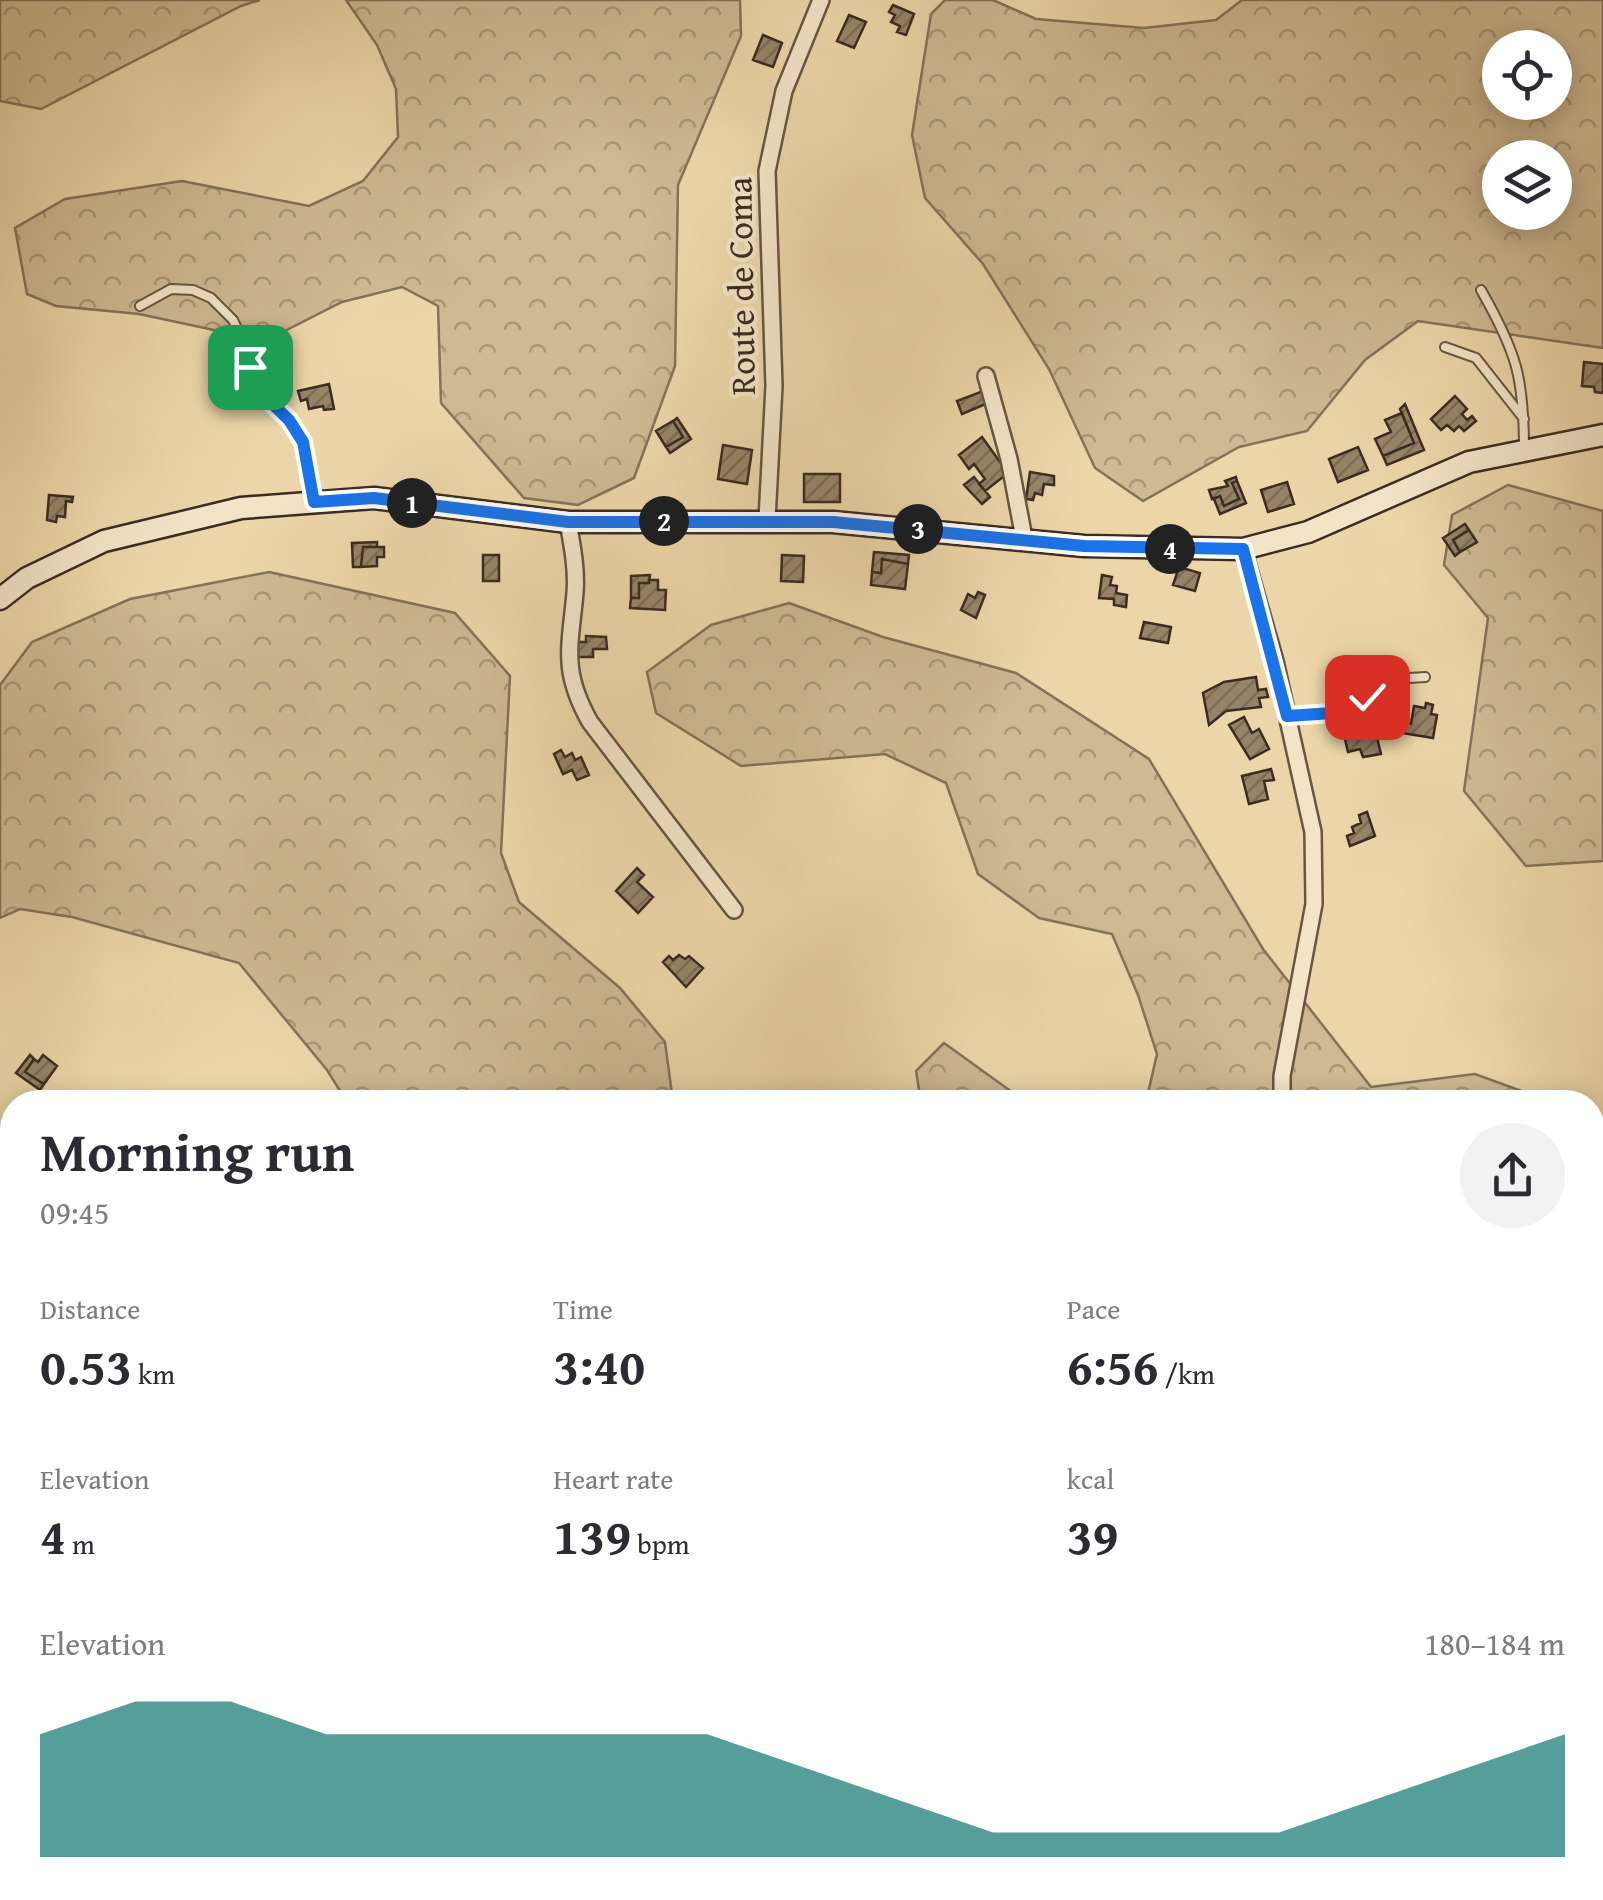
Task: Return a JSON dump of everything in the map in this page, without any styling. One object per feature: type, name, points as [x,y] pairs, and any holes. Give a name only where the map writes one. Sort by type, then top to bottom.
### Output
[{"type":"main road","points":[[0,598],[28,578],[104,541],[241,508],[374,498],[568,522],[766,520],[1024,538],[1084,546],[1243,549],[1308,532],[1439,472],[1470,462],[1603,436]]},
{"type":"street","name":"Route de Coma","points":[[766,520],[774,386],[768,171],[784,91],[821,0]]},
{"type":"street","points":[[986,376],[1010,459],[1024,538]]},
{"type":"street","points":[[568,522],[575,590],[568,644],[570,674],[580,704],[734,910]]},
{"type":"street","points":[[1243,549],[1313,832],[1314,904],[1282,1090]]},
{"type":"lane","points":[[140,306],[171,289],[193,290],[210,298],[232,320],[247,349],[260,392],[289,420],[303,442],[314,502]]},
{"type":"lane","points":[[1482,290],[1509,338],[1524,396],[1524,450]]},
{"type":"lane","points":[[1444,346],[1476,358],[1524,419]]},
{"type":"lane","points":[[1287,716],[1348,712],[1380,680],[1425,676]]},
{"type":"green space","points":[[0,0],[260,0],[241,6],[41,109],[0,101]]},
{"type":"green space","points":[[346,0],[740,0],[741,36],[678,185],[675,366],[634,478],[578,505],[524,498],[441,403],[438,306],[402,287],[342,302],[265,341],[139,314],[56,306],[27,294],[15,228],[65,199],[182,181],[309,206],[363,181],[398,137],[396,89],[377,45]]},
{"type":"green space","points":[[945,0],[993,0],[1036,19],[1144,28],[1216,20],[1242,0],[1603,0],[1603,348],[1418,321],[1365,360],[1307,431],[1239,447],[1143,501],[1095,468],[1049,369],[983,264],[925,198],[912,135],[931,14]]},
{"type":"green space","points":[[1508,485],[1603,511],[1603,861],[1526,866],[1464,791],[1488,618],[1444,565],[1452,515]]},
{"type":"green space","points":[[269,572],[455,613],[510,676],[501,853],[519,902],[620,988],[665,1042],[671,1090],[340,1090],[239,963],[72,917],[20,909],[0,918],[0,685],[32,642],[130,599]]},
{"type":"green space","points":[[789,603],[883,637],[1016,673],[1149,759],[1263,949],[1371,1087],[1475,1074],[1519,1090],[1149,1090],[1157,1054],[1112,934],[1039,918],[978,874],[946,783],[885,754],[741,766],[656,713],[647,672],[711,625]]},
{"type":"green space","points":[[944,1043],[1009,1090],[919,1090],[916,1071]]},
{"type":"building","points":[[893,5],[914,14],[906,35],[897,32],[900,26],[891,22],[895,15],[889,12]]},
{"type":"building","points":[[849,15],[866,22],[854,48],[837,41]]},
{"type":"building","points":[[763,35],[782,43],[773,67],[753,60]]},
{"type":"building","points":[[1584,362],[1603,364],[1603,393],[1582,386]]},
{"type":"building","points":[[329,384],[334,409],[309,409],[307,399],[301,401],[298,391]]},
{"type":"building","points":[[983,391],[988,403],[962,414],[957,401]]},
{"type":"building","points":[[1455,396],[1467,409],[1462,414],[1467,420],[1472,416],[1476,421],[1464,431],[1459,426],[1454,431],[1447,425],[1441,430],[1431,419]]},
{"type":"building","points":[[1405,404],[1424,450],[1387,465],[1383,456],[1414,443],[1400,409]]},
{"type":"building","points":[[1402,413],[1414,443],[1383,456],[1375,439],[1391,432],[1385,420]]},
{"type":"building","points":[[677,418],[691,439],[670,453],[666,447],[683,437],[673,421]]},
{"type":"building","points":[[673,421],[683,437],[666,447],[656,431]]},
{"type":"building","points":[[982,437],[1008,473],[985,491],[979,484],[985,479],[974,464],[969,469],[959,455]]},
{"type":"building","points":[[723,445],[752,450],[747,484],[718,479]]},
{"type":"building","points":[[1358,447],[1368,470],[1338,482],[1329,459]]},
{"type":"building","points":[[1030,472],[1054,476],[1054,485],[1044,484],[1042,495],[1035,493],[1033,500],[1026,499]]},
{"type":"building","points":[[804,474],[840,474],[840,502],[804,502]]},
{"type":"building","points":[[974,477],[990,497],[982,504],[964,485]]},
{"type":"building","points":[[1236,477],[1237,481],[1232,483],[1239,499],[1224,506],[1220,496],[1212,499],[1209,490],[1228,486],[1225,481]]},
{"type":"building","points":[[1237,481],[1246,503],[1220,514],[1214,499],[1220,496],[1224,506],[1239,499],[1232,483]]},
{"type":"building","points":[[1287,482],[1294,504],[1268,512],[1261,490]]},
{"type":"building","points":[[49,495],[73,497],[72,502],[66,501],[65,517],[57,516],[56,522],[47,520]]},
{"type":"building","points":[[1465,524],[1469,530],[1453,540],[1460,552],[1455,556],[1443,538]]},
{"type":"building","points":[[1469,530],[1477,542],[1460,552],[1453,540]]},
{"type":"building","points":[[377,542],[377,547],[363,547],[361,567],[353,567],[352,543]]},
{"type":"building","points":[[363,547],[384,547],[384,557],[377,557],[377,566],[361,567]]},
{"type":"building","points":[[874,552],[909,555],[908,564],[882,559],[881,573],[872,572]]},
{"type":"building","points":[[483,555],[499,555],[499,581],[483,581]]},
{"type":"building","points":[[782,555],[804,556],[803,582],[781,581]]},
{"type":"building","points":[[882,559],[908,564],[905,589],[871,585],[872,572],[881,573]]},
{"type":"building","points":[[1179,567],[1200,573],[1195,591],[1173,585]]},
{"type":"building","points":[[650,575],[649,583],[639,583],[639,598],[631,598],[631,576]]},
{"type":"building","points":[[1102,575],[1112,577],[1110,585],[1117,586],[1116,593],[1127,595],[1126,607],[1114,605],[1114,599],[1099,598]]},
{"type":"building","points":[[658,580],[658,590],[666,590],[665,610],[630,608],[631,598],[639,598],[639,583]]},
{"type":"building","points":[[978,592],[985,595],[976,618],[961,610],[968,594],[975,598]]},
{"type":"building","points":[[1144,622],[1171,627],[1168,643],[1140,638]]},
{"type":"building","points":[[586,636],[606,637],[607,649],[593,649],[593,657],[578,657],[578,642],[586,642]]},
{"type":"building","points":[[1256,677],[1258,690],[1266,689],[1268,697],[1259,698],[1261,707],[1226,711],[1209,725],[1203,693],[1224,682]]},
{"type":"building","points":[[1426,703],[1433,705],[1431,714],[1437,715],[1433,738],[1402,733],[1404,722],[1411,724],[1414,706],[1425,708]]},
{"type":"building","points":[[1370,709],[1381,754],[1363,757],[1360,749],[1348,752],[1345,739],[1352,737],[1349,722],[1360,720],[1358,712]]},
{"type":"building","points":[[1358,712],[1360,720],[1349,722],[1352,737],[1345,739],[1339,717]]},
{"type":"building","points":[[1244,717],[1252,733],[1259,729],[1269,749],[1250,759],[1229,725]]},
{"type":"building","points":[[561,750],[565,757],[572,753],[575,760],[581,757],[589,775],[577,780],[572,770],[563,774],[554,754]]},
{"type":"building","points":[[1271,769],[1274,780],[1264,781],[1268,799],[1249,804],[1242,776]]},
{"type":"building","points":[[1367,812],[1375,836],[1350,846],[1347,836],[1354,833],[1352,827],[1361,823],[1359,815]]},
{"type":"building","points":[[637,868],[644,875],[637,882],[653,897],[638,913],[616,891]]},
{"type":"building","points":[[679,955],[685,959],[689,956],[703,968],[686,987],[663,962],[669,956],[673,960]]},
{"type":"building","points":[[30,1055],[34,1059],[25,1072],[44,1084],[40,1090],[16,1073]]},
{"type":"building","points":[[43,1055],[57,1066],[44,1084],[25,1072],[34,1059],[38,1062]]},
{"type":"route","points":[[250,367],[260,392],[289,420],[303,442],[314,502],[374,498],[568,522],[833,522],[1084,546],[1243,549],[1287,716],[1348,712],[1367,697]]}]
